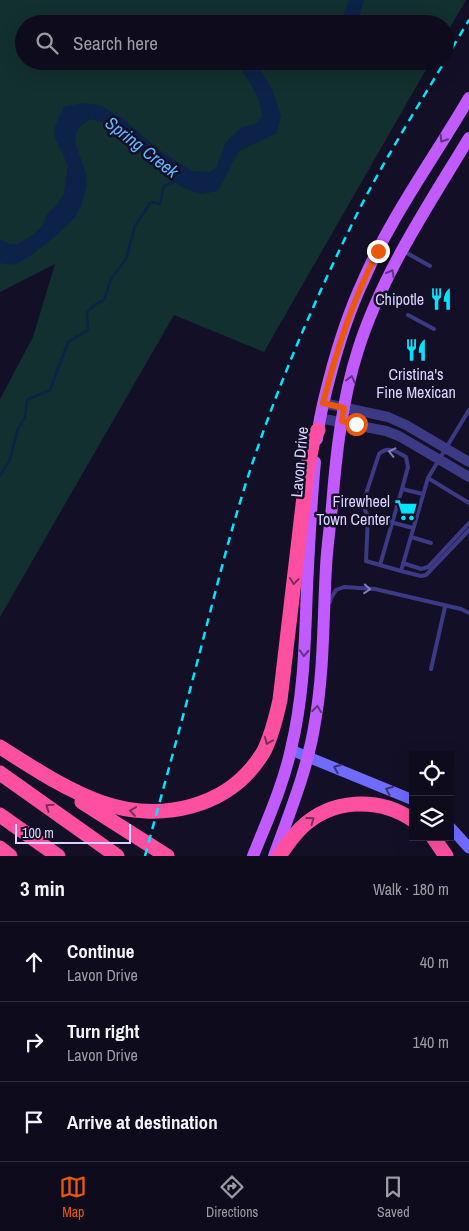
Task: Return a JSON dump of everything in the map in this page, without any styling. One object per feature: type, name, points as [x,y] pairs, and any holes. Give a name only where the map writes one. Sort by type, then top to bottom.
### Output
[{"type":"highway","points":[[0,747],[44,775],[83,795],[128,810],[161,812],[189,807],[214,796],[241,778],[255,763],[270,737],[280,700],[307,471],[313,440],[319,424]]},
{"type":"highway","points":[[0,773],[117,856]]},
{"type":"highway","points":[[44,775],[63,790],[167,856]]},
{"type":"highway","points":[[279,856],[301,828],[328,810],[360,804],[378,805],[392,809],[409,818]]},
{"type":"highway","points":[[0,815],[58,856]]},
{"type":"highway","points":[[436,841],[446,856]]},
{"type":"highway","points":[[0,848],[10,856]]},
{"type":"main road","name":"Lavon Drive","points":[[253,856],[281,784],[291,750],[300,704],[304,668],[308,566],[319,424],[344,327],[364,278],[415,185],[469,98]]},
{"type":"main road","points":[[274,856],[308,756],[318,703],[333,481],[344,408],[358,350],[380,292],[469,138]]},
{"type":"main road","points":[[291,750],[409,798]]},
{"type":"main road","points":[[454,831],[468,844]]},
{"type":"street","points":[[323,403],[388,417],[406,425],[469,462]]},
{"type":"street","points":[[319,424],[342,421],[386,431],[469,477]]},
{"type":"lane","points":[[403,250],[430,266]]},
{"type":"lane","points":[[408,315],[434,329]]},
{"type":"lane","points":[[401,571],[428,478],[469,410]]},
{"type":"lane","points":[[380,565],[408,467],[406,457],[388,449],[383,450],[379,454],[363,503],[368,516],[366,561],[380,565],[401,571],[421,576],[426,575],[469,530]]},
{"type":"lane","points":[[428,478],[469,503]]},
{"type":"lane","points":[[402,489],[423,494]]},
{"type":"lane","points":[[368,516],[413,528]]},
{"type":"lane","points":[[403,563],[421,569],[428,567],[469,523]]},
{"type":"lane","points":[[411,537],[431,543]]},
{"type":"lane","points":[[323,641],[331,598],[336,590],[344,587],[376,589],[445,607],[461,609],[469,613]]},
{"type":"lane","points":[[431,670],[445,607]]},
{"type":"green space","points":[[0,0],[466,0],[454,21],[454,15],[15,15],[15,70],[426,70],[264,352],[174,315],[0,617],[0,399],[33,337],[55,264],[0,292]]},
{"type":"water","points":[[349,0],[364,0],[360,15],[343,15]]},
{"type":"water","name":"Spring Creek","points":[[241,70],[260,70],[273,91],[281,116],[277,133],[239,151],[218,191],[201,194],[183,188],[108,124],[92,119],[81,125],[76,132],[75,140],[86,178],[86,188],[77,214],[58,234],[29,256],[15,264],[0,263],[0,239],[10,244],[18,244],[34,234],[42,226],[47,214],[56,206],[64,193],[68,165],[55,138],[54,128],[64,107],[82,103],[99,105],[123,119],[163,153],[192,171],[209,172],[216,168],[226,142],[242,127],[255,124],[262,117],[259,101]]},
{"type":"waterway","name":"Spring Creek","points":[[0,476],[10,459],[18,428],[25,417],[27,400],[50,390],[68,342],[88,330],[87,312],[104,300],[111,279],[126,259],[135,226],[151,202],[160,204],[164,186],[176,181]]},
{"type":"railway","points":[[454,45],[469,20]]},
{"type":"railway","points":[[145,856],[229,539],[270,414],[311,313],[357,214],[388,156],[440,70]]},
{"type":"place","name":"Chipotle","points":[[441,299]]},
{"type":"place","name":"Cristina's Fine Mexican","points":[[416,350]]},
{"type":"place","name":"Firewheel Town Center","points":[[406,510]]},
{"type":"route","points":[[356,424],[342,421],[344,408],[323,403],[344,327],[364,278],[378,251]]}]
